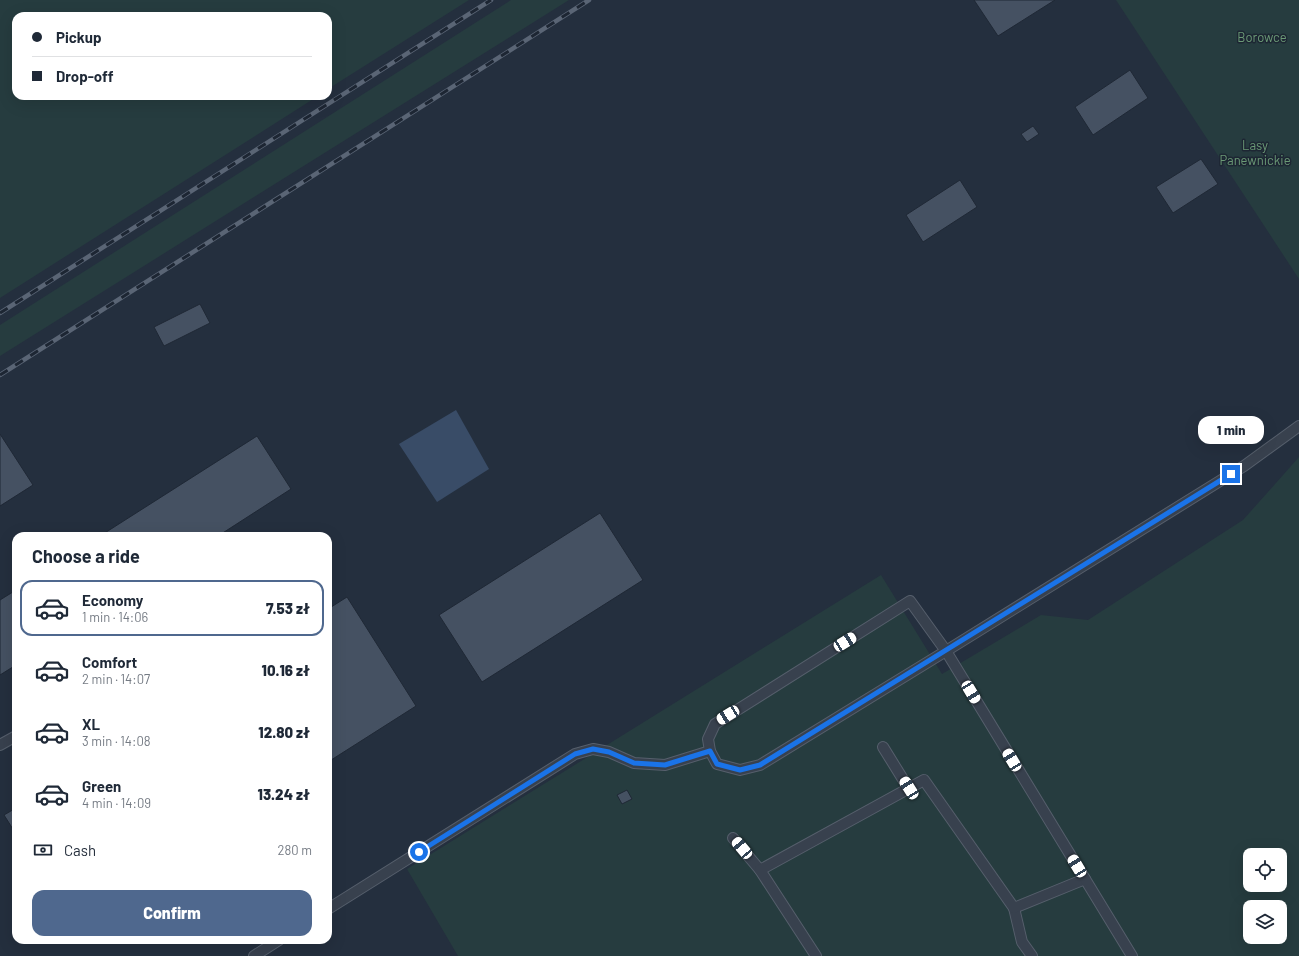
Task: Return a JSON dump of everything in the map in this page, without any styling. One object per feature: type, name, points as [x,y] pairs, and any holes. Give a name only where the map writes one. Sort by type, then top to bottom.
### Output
[{"type":"lane","points":[[1132,956],[946,651],[910,602],[716,724],[708,738],[710,751],[717,764],[740,770],[760,765],[946,651],[1244,466],[1299,426]]},
{"type":"lane","points":[[0,745],[12,738]]},
{"type":"lane","points":[[882,747],[909,788]]},
{"type":"lane","points":[[332,906],[575,754],[593,749],[609,752],[634,763],[665,765],[710,751]]},
{"type":"lane","points":[[760,870],[924,780],[1014,908],[1022,942],[1032,956]]},
{"type":"lane","points":[[733,838],[760,870],[816,956]]},
{"type":"lane","points":[[1014,908],[1085,879]]},
{"type":"lane","points":[[254,956],[273,944]]},
{"type":"green space","points":[[0,0],[469,0],[332,86],[332,12],[12,12],[12,100],[312,100],[0,298]]},
{"type":"green space","points":[[511,0],[569,0],[0,356],[0,325]]},
{"type":"green space","name":"Lasy Panewnickie","points":[[1116,0],[1299,0],[1299,279]]},
{"type":"green space","points":[[1299,457],[1299,956],[458,956],[407,869],[881,575],[942,674],[1041,615],[1088,620],[1243,520]]},
{"type":"water","points":[[456,410],[489,469],[437,502],[399,444]]},
{"type":"building","points":[[974,0],[1055,0],[998,36]]},
{"type":"building","points":[[1130,70],[1148,98],[1093,135],[1075,107]]},
{"type":"building","points":[[1033,126],[1039,134],[1027,142],[1021,134]]},
{"type":"building","points":[[1201,159],[1218,184],[1173,213],[1156,187]]},
{"type":"building","points":[[960,180],[977,207],[923,242],[906,215]]},
{"type":"building","points":[[200,304],[210,323],[164,346],[154,327]]},
{"type":"building","points":[[0,434],[33,485],[0,506]]},
{"type":"building","points":[[257,436],[291,489],[224,532],[106,532]]},
{"type":"building","points":[[600,513],[643,580],[482,682],[439,615]]},
{"type":"building","points":[[12,592],[12,668],[0,675],[0,600]]},
{"type":"building","points":[[347,597],[416,706],[332,759],[332,606]]},
{"type":"building","points":[[627,790],[632,799],[622,804],[617,795]]},
{"type":"building","points":[[12,810],[12,828],[4,815]]},
{"type":"railway","points":[[0,313],[491,0]]},
{"type":"railway","points":[[0,375],[589,0]]},
{"type":"route","points":[[419,852],[575,754],[593,749],[609,752],[634,763],[665,765],[710,751],[717,764],[740,770],[760,765],[1231,474]]},
{"type":"park label","name":"Borowce","points":[[1262,37]]}]
